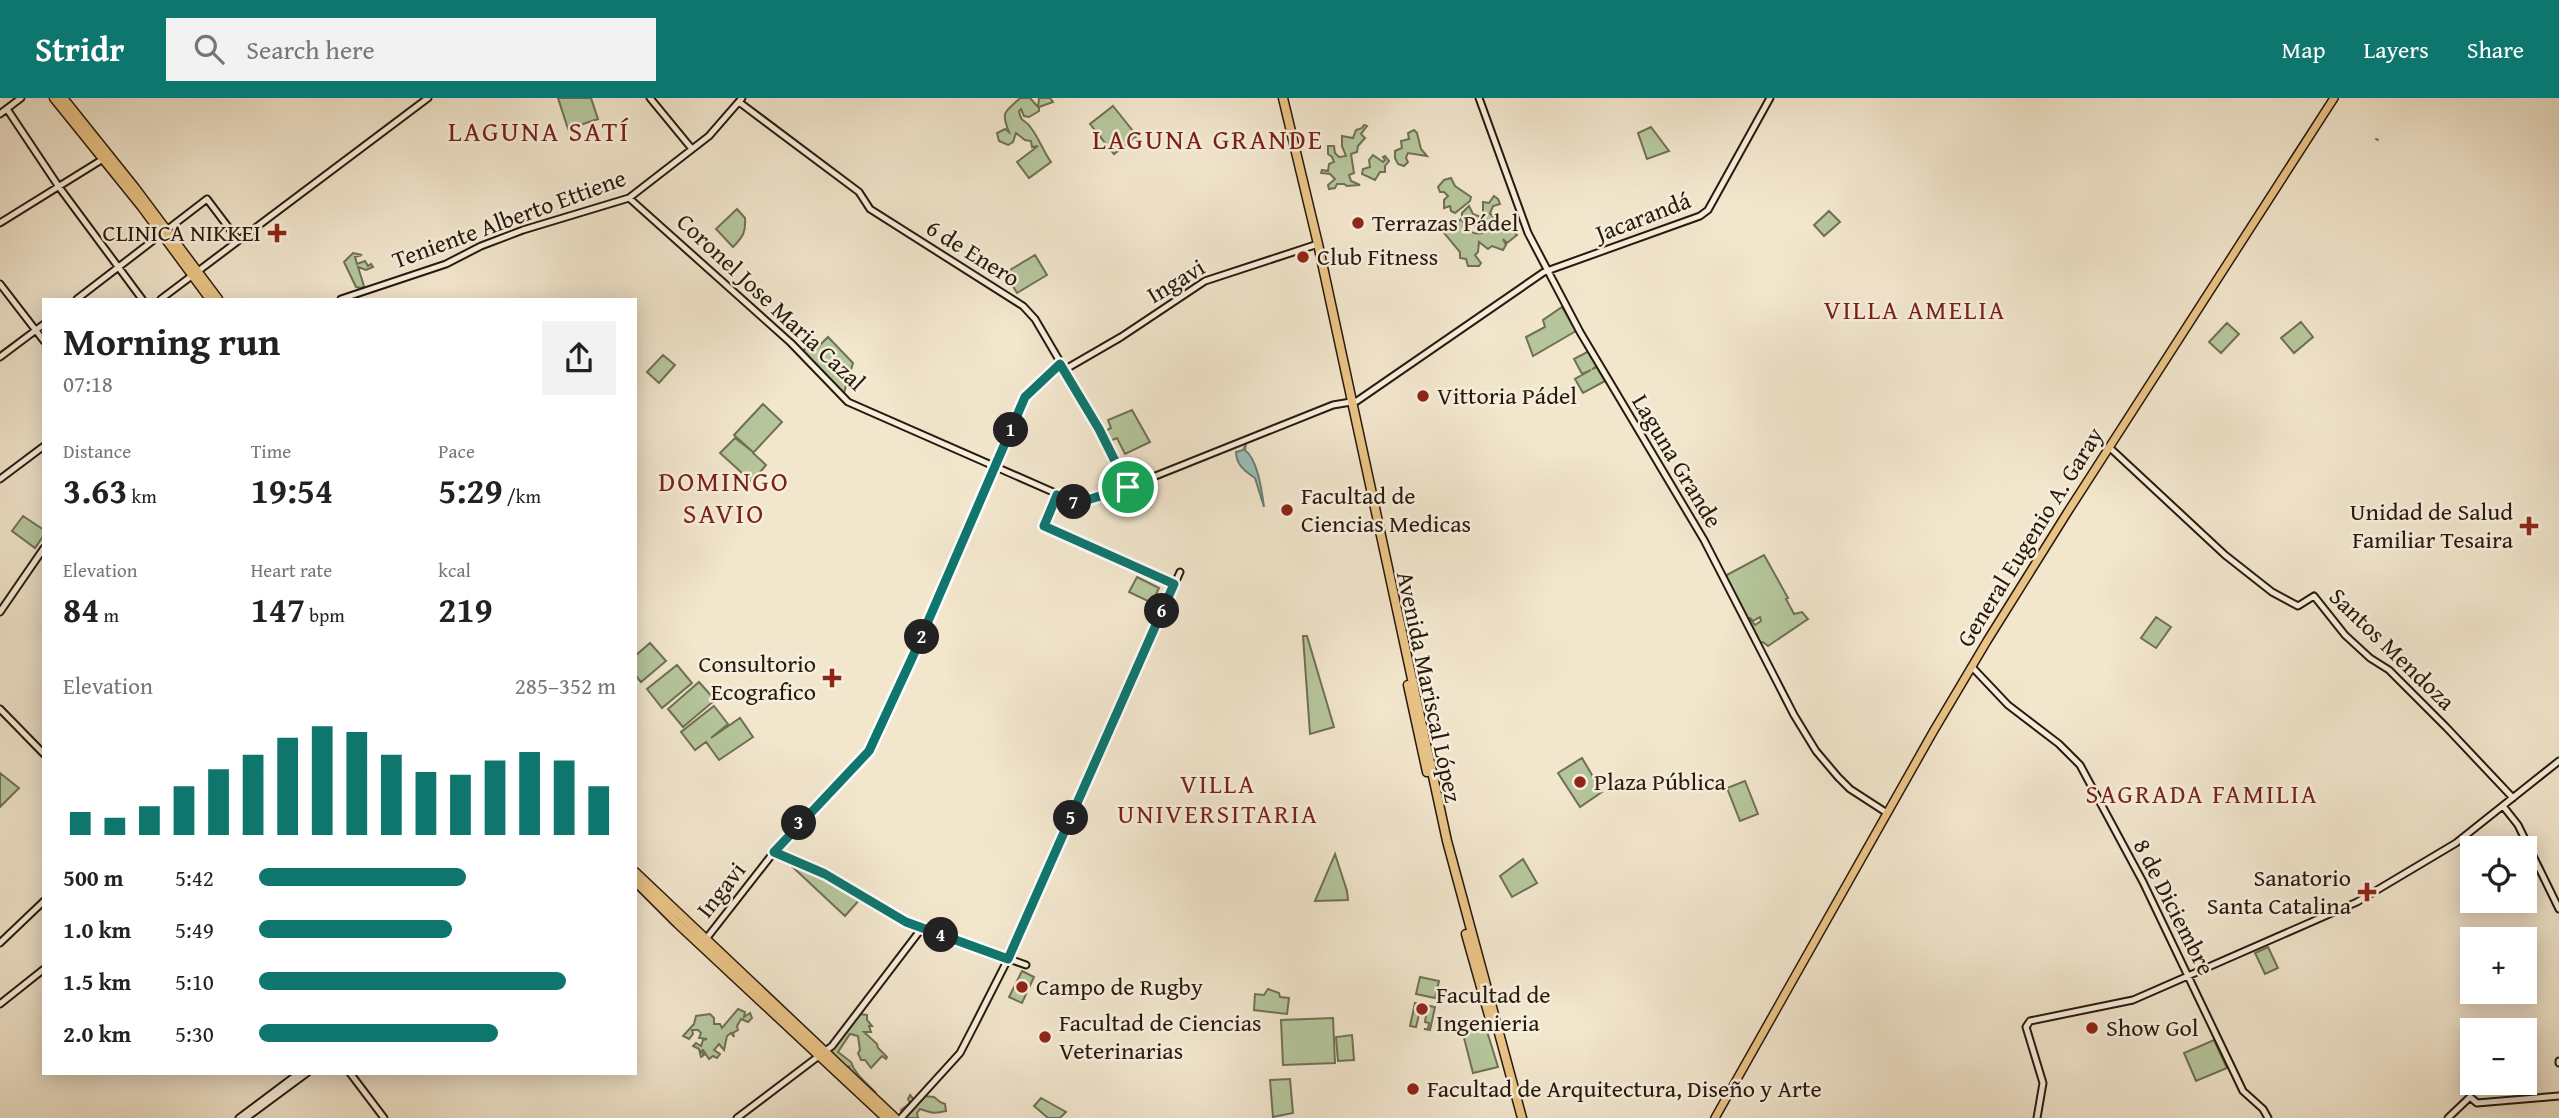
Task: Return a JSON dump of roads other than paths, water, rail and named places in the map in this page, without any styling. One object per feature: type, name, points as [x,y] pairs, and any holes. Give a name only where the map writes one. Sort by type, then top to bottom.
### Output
[{"type":"highway","points":[[54,98],[106,157]]},
{"type":"highway","points":[[63,98],[164,232],[209,298]]},
{"type":"highway","name":"Avenida Mariscal López","points":[[1281,98],[1315,244],[1448,865],[1519,1118]]},
{"type":"highway","points":[[194,273],[217,298]]},
{"type":"highway","name":"Avenida Mariscal López","points":[[1349,402],[1461,898],[1497,1025],[1519,1118]]},
{"type":"highway","points":[[1395,598],[1397,614]]},
{"type":"highway","points":[[637,874],[886,1118]]},
{"type":"highway","points":[[637,883],[677,923],[895,1118]]},
{"type":"main road","name":"General Eugenio A. Garay","points":[[1715,1118],[1972,667],[2109,447],[2334,98]]},
{"type":"street","points":[[0,114],[21,98]]},
{"type":"street","points":[[162,298],[428,98]]},
{"type":"street","points":[[650,98],[692,149]]},
{"type":"street","name":"Laguna Grande","points":[[1479,98],[1528,233],[1616,393],[1703,540],[1812,745],[1849,788],[1887,813]]},
{"type":"street","name":"Jacarandá","points":[[1349,402],[1357,401],[1536,277],[1704,214],[1770,98]]},
{"type":"street","name":"Teniente Alberto Ettiene","points":[[344,298],[446,264],[481,246],[523,230],[629,198],[714,131],[740,100]]},
{"type":"street","name":"6 de Enero","points":[[740,100],[859,192],[870,209],[1023,306],[1035,319],[1099,429],[1128,487]]},
{"type":"street","points":[[7,109],[59,187],[141,298]]},
{"type":"street","points":[[0,223],[106,157]]},
{"type":"street","name":"Coronel Jose Maria Cazal","points":[[629,198],[791,343],[848,402],[1078,503],[1128,487],[1349,402]]},
{"type":"street","points":[[78,298],[207,199],[238,240]]},
{"type":"street","name":"Ingavi","points":[[1064,370],[1121,337],[1205,281],[1315,244]]},
{"type":"street","points":[[0,284],[42,339]]},
{"type":"street","points":[[0,357],[42,325]]},
{"type":"street","name":"Ingavi","points":[[706,939],[774,852],[869,751],[1025,397],[1060,364]]},
{"type":"street","name":"Santos Mendoza","points":[[2109,447],[2196,530],[2272,592],[2298,606],[2314,596],[2345,635],[2394,675],[2513,799]]},
{"type":"street","points":[[0,479],[42,448]]},
{"type":"street","points":[[1057,495],[1044,526],[1174,584]]},
{"type":"street","points":[[0,612],[42,551]]},
{"type":"street","points":[[901,1118],[960,1053],[1008,959],[1180,572]]},
{"type":"street","name":"8 de Diciembre","points":[[1972,667],[2008,705],[2059,744],[2080,765],[2143,883],[2243,1091],[2263,1109],[2268,1118]]},
{"type":"street","points":[[0,709],[42,752]]},
{"type":"street","points":[[2037,1118],[2043,1083],[2027,1023],[2133,1000],[2357,902],[2456,843],[2559,761]]},
{"type":"street","points":[[2503,806],[2518,825],[2559,909]]},
{"type":"street","points":[[774,852],[825,874],[897,917],[1026,965]]},
{"type":"street","points":[[0,943],[42,903]]},
{"type":"street","points":[[737,1118],[824,1055],[922,928]]},
{"type":"street","points":[[0,1004],[42,971]]},
{"type":"street","points":[[239,1118],[296,1075]]},
{"type":"street","points":[[246,1118],[304,1075]]},
{"type":"street","points":[[352,1075],[384,1118]]},
{"type":"street","points":[[2448,1118],[2470,1097],[2477,1103],[2559,1096]]},
{"type":"water","points":[[1246,444],[1245,450],[1259,477],[1264,507],[1255,478],[1242,468],[1236,457],[1236,452],[1243,450]]},
{"type":"place","name":"Terrazas Pádel","points":[[1358,223]]},
{"type":"place","name":"CLINICA NIKKEI","points":[[277,233]]},
{"type":"place","name":"Club Fitness","points":[[1303,257]]},
{"type":"place","name":"Vittoria Pádel","points":[[1423,396]]},
{"type":"place","name":"Facultad de Ciencias Medicas","points":[[1287,510]]},
{"type":"place","name":"Unidad de Salud Familiar Tesaira","points":[[2529,526]]},
{"type":"place","name":"Consultorio Ecografico","points":[[832,678]]},
{"type":"place","name":"Plaza Pública","points":[[1580,782]]},
{"type":"place","name":"Sanatorio Santa Catalina","points":[[2367,892]]},
{"type":"place","name":"Campo de Rugby","points":[[1022,987]]},
{"type":"place","name":"Facultad de Ingenieria","points":[[1422,1009]]},
{"type":"place","name":"Show Gol","points":[[2092,1028]]},
{"type":"place","name":"Facultad de Ciencias Veterinarias","points":[[1045,1037]]},
{"type":"place","name":"Facultad de Arquitectura, Diseño y Arte","points":[[1413,1089]]},
{"type":"district","name":"LAGUNA SATÍ","points":[[539,131]]},
{"type":"district","name":"LAGUNA GRANDE","points":[[1208,139]]},
{"type":"district","name":"VILLA AMELIA","points":[[1915,310]]},
{"type":"district","name":"DOMINGO SAVIO","points":[[724,497]]},
{"type":"district","name":"SAGRADA FAMILIA","points":[[2202,794]]},
{"type":"district","name":"VILLA UNIVERSITARIA","points":[[1218,799]]}]
